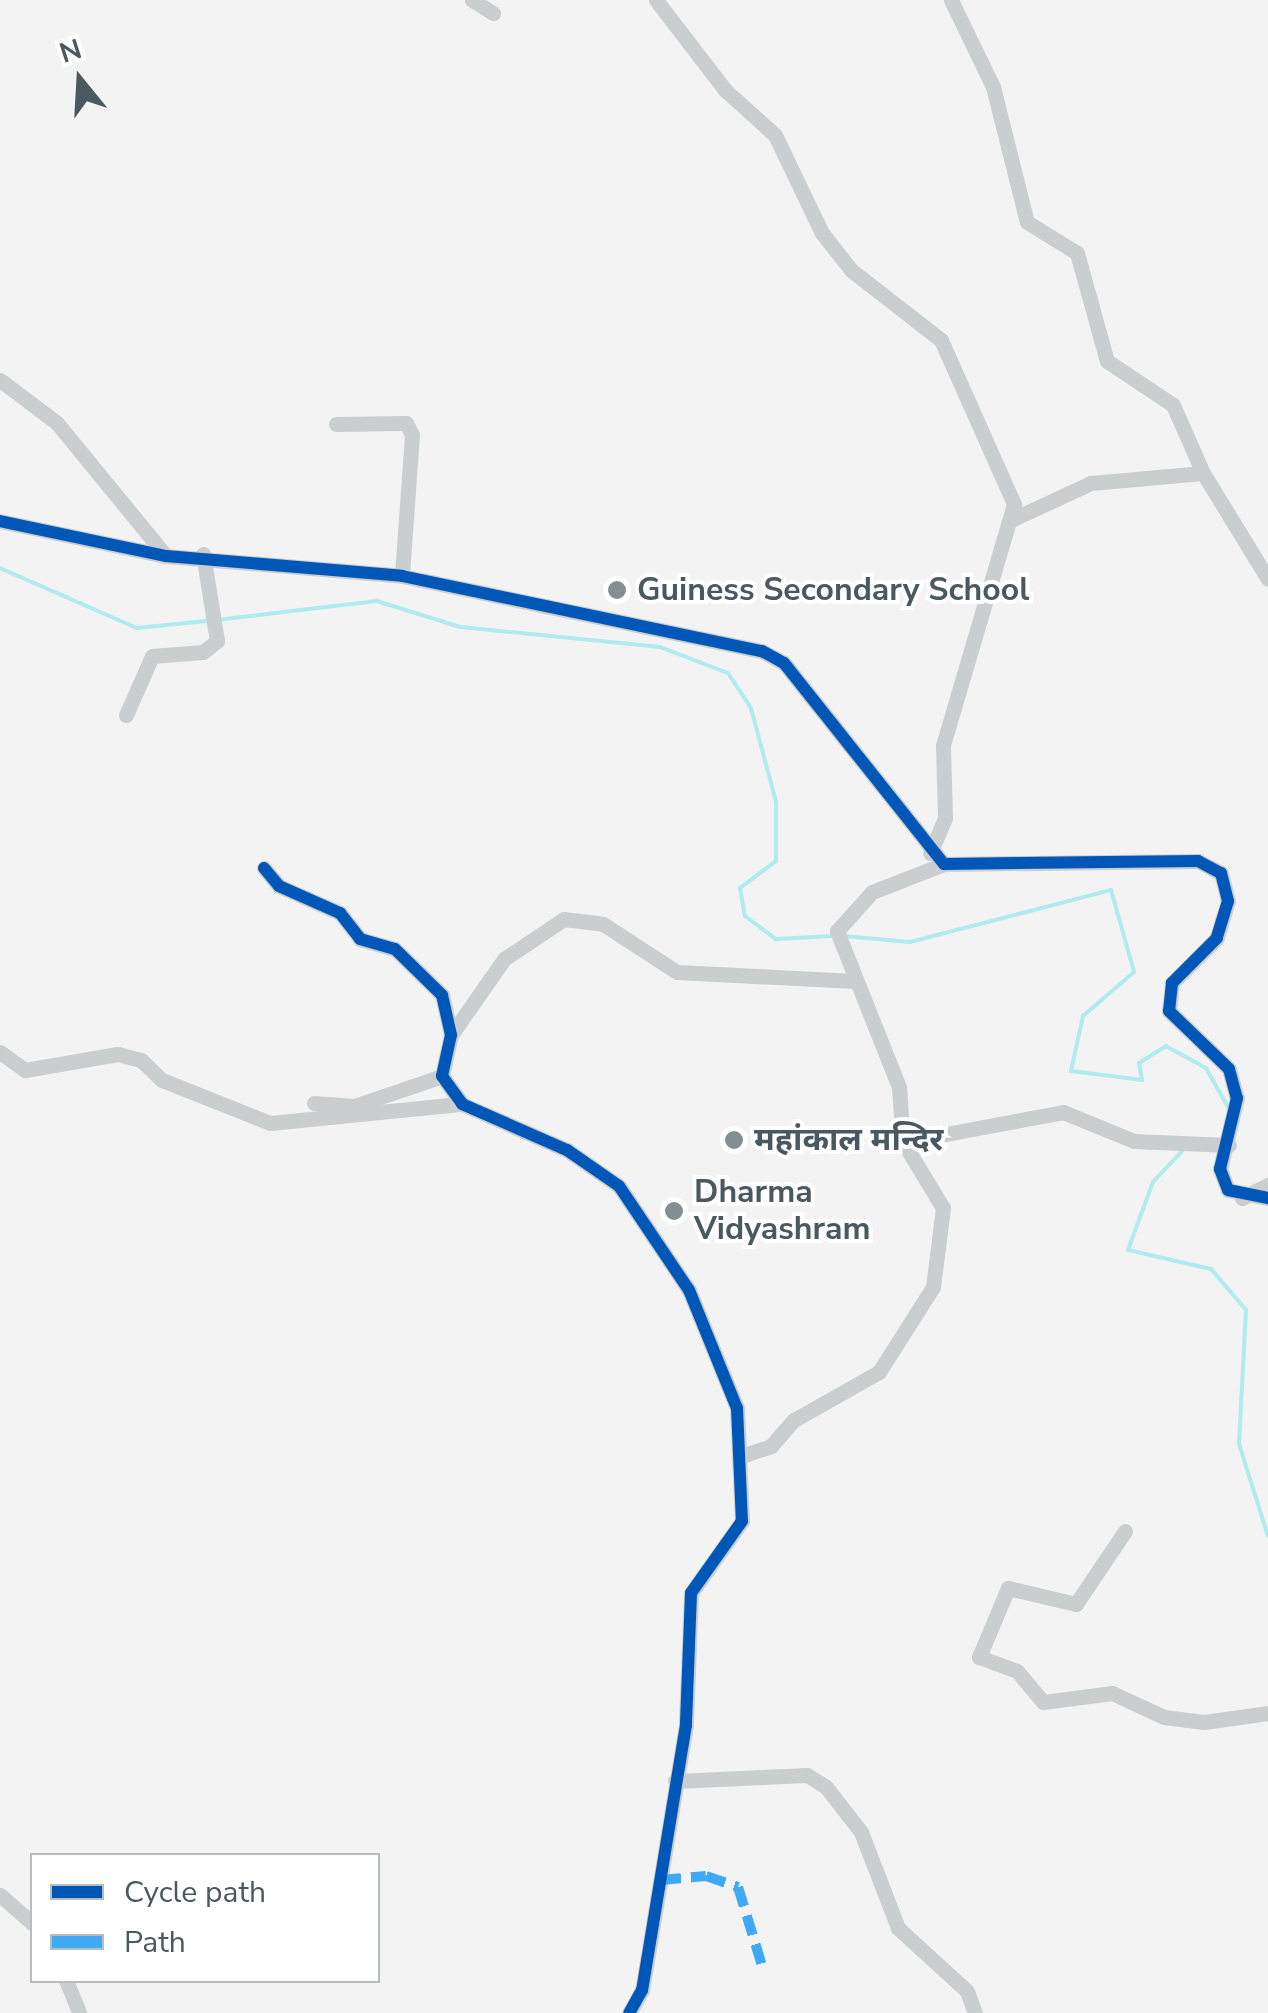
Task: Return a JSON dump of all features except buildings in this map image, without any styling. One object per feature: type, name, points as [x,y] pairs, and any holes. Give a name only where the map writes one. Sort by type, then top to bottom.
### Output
[{"type":"street","points":[[472,0],[493,13]]},
{"type":"street","points":[[656,0],[724,90],[774,135],[822,233],[851,270],[941,340],[1002,471],[1013,520],[944,746],[946,818],[930,853]]},
{"type":"street","points":[[950,0],[993,88],[1027,222],[1077,254],[1107,361],[1174,405],[1203,472],[1268,579]]},
{"type":"street","points":[[0,380],[57,424],[166,556]]},
{"type":"street","points":[[336,424],[406,423],[412,435],[402,576]]},
{"type":"street","points":[[1013,520],[1090,483],[1203,472]]},
{"type":"street","points":[[0,521],[166,556],[203,554],[402,576],[737,644],[784,663],[930,853],[944,864]]},
{"type":"street","points":[[126,716],[152,656],[203,652],[217,640],[203,554]]},
{"type":"street","points":[[741,1456],[772,1446],[794,1420],[879,1372],[934,1287],[943,1208],[903,1142],[899,1087],[856,981],[840,952],[837,931],[872,892],[944,864],[1198,861],[1221,873],[1228,901],[1217,938],[1172,983],[1168,1011],[1229,1069],[1237,1098],[1220,1169],[1242,1198]]},
{"type":"street","points":[[264,868],[279,886],[340,912],[360,939],[395,949],[442,996],[452,1035]]},
{"type":"street","points":[[462,1104],[442,1076],[452,1035],[504,959],[564,919],[603,924],[678,972],[856,981]]},
{"type":"street","points":[[0,1052],[25,1070],[118,1054],[141,1060],[162,1080],[270,1123],[462,1104],[567,1150],[620,1186],[715,1344],[741,1456],[742,1521],[691,1593],[675,1781],[661,1880],[642,1990],[629,2013]]},
{"type":"street","points":[[314,1103],[354,1106],[442,1076]]},
{"type":"street","points":[[903,1142],[1063,1112],[1134,1141],[1200,1140],[1223,1146]]},
{"type":"street","points":[[1242,1198],[1268,1185]]},
{"type":"street","points":[[1242,1198],[1268,1198]]},
{"type":"street","points":[[1126,1532],[1076,1604],[1008,1588],[979,1657],[1018,1671],[1043,1702],[1112,1693],[1164,1717],[1204,1722],[1268,1712]]},
{"type":"street","points":[[675,1781],[807,1775],[826,1787],[862,1832],[898,1928],[967,1991],[975,2013]]},
{"type":"street","points":[[0,1895],[30,1921]]},
{"type":"street","points":[[67,1983],[79,2013]]},
{"type":"waterway","points":[[0,568],[137,628],[207,621]]},
{"type":"waterway","points":[[216,620],[377,601],[460,627],[660,647],[728,673],[751,708],[776,802],[776,861],[740,888],[745,916],[776,939],[833,936]]},
{"type":"waterway","points":[[843,936],[910,942],[1111,890],[1134,972],[1083,1016],[1071,1071],[1142,1080],[1139,1063],[1166,1046],[1206,1068],[1229,1109]]},
{"type":"waterway","points":[[1184,1149],[1153,1182],[1128,1250],[1211,1269],[1246,1310],[1239,1444],[1268,1536]]},
{"type":"marked path","points":[[661,1880],[706,1876],[738,1887],[763,1969]]},
{"type":"cycle path","points":[[0,521],[166,556],[402,576],[762,651],[784,663],[944,864],[1198,861],[1221,873],[1228,901],[1217,938],[1172,983],[1169,1011],[1229,1069],[1237,1098],[1220,1169],[1228,1190],[1268,1198]]},
{"type":"cycle path","points":[[264,868],[279,886],[340,913],[360,939],[395,949],[442,995],[451,1035],[442,1076],[462,1104],[567,1150],[619,1186],[689,1290],[737,1408],[742,1521],[691,1593],[686,1725],[642,1990],[629,2013]]},
{"type":"place","name":"Guiness Secondary School","points":[[617,590]]},
{"type":"place","name":"महांकाल मन्दिर","points":[[734,1140]]},
{"type":"place","name":"Dharma Vidyashram","points":[[674,1211]]}]
